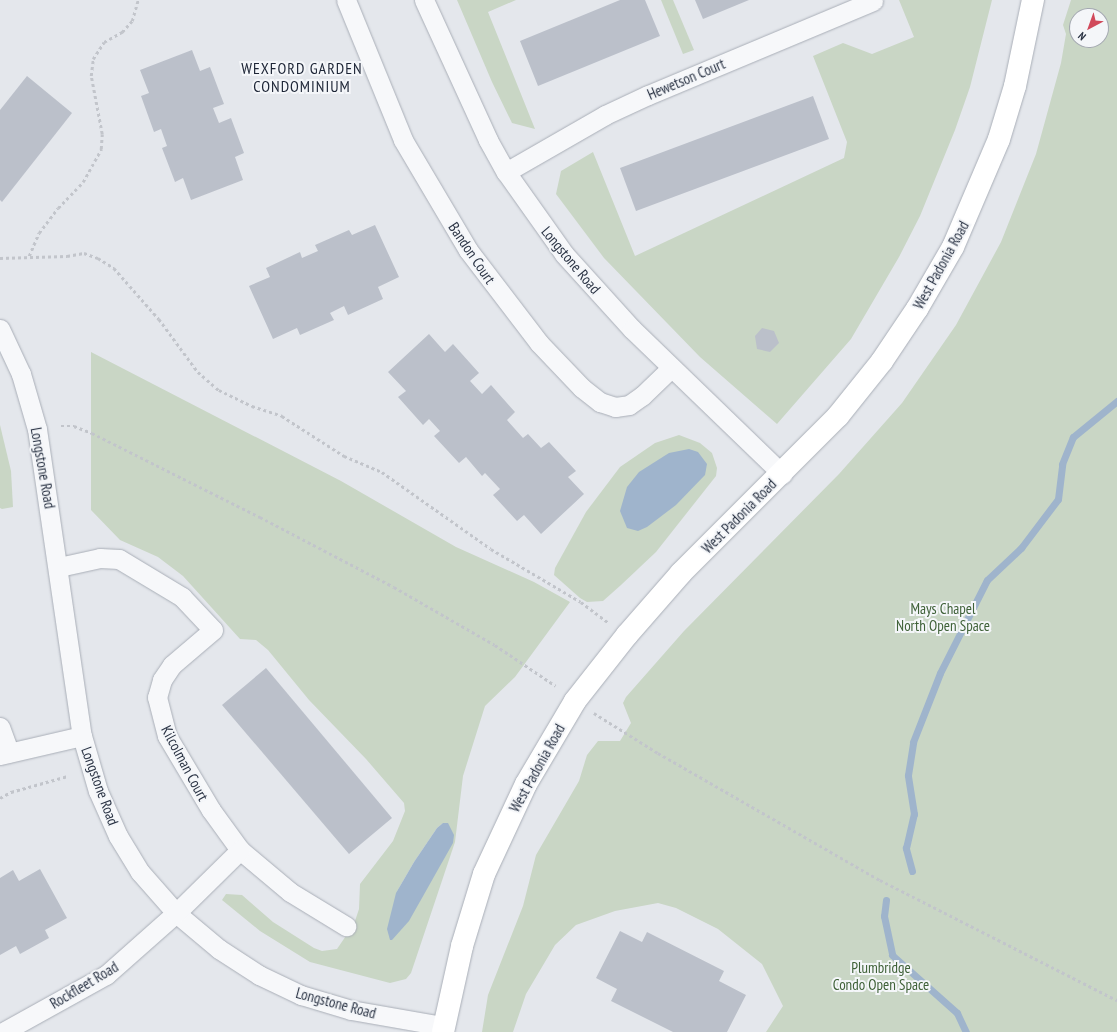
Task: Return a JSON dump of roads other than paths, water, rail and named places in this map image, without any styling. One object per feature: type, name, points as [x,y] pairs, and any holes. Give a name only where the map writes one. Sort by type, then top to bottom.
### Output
[{"type":"main road","name":"West Padonia Road","points":[[443,1029],[462,946],[484,874],[509,819],[545,749],[575,701],[627,635],[681,573],[782,474],[838,416],[882,361],[918,309],[953,247],[999,139],[1015,86],[1033,0]]},
{"type":"street","name":"Bandon Court","points":[[346,0],[388,107],[410,152],[468,250],[539,343],[582,388],[600,402],[615,407],[629,405],[642,396],[671,368]]},
{"type":"street","name":"Longstone Road","points":[[424,0],[465,94],[506,172],[564,254],[671,368],[782,474]]},
{"type":"street","name":"Hewetson Court","points":[[506,172],[598,119],[636,101],[873,1]]},
{"type":"street","name":"Longstone Road","points":[[0,329],[21,374],[37,429],[59,567],[82,736],[98,791],[118,836],[140,872],[176,913],[219,949],[259,975],[301,995],[351,1010],[443,1029]]},
{"type":"street","name":"Kilcolman Court","points":[[59,567],[100,558],[119,559],[182,597],[213,630],[172,666],[162,680],[158,697],[168,736],[211,810],[240,850],[290,892],[346,926]]},
{"type":"street","points":[[0,727],[4,754],[82,736]]},
{"type":"street","points":[[176,913],[240,850]]},
{"type":"street","name":"Rockfleet Road","points":[[3,1032],[106,975],[176,913]]},
{"type":"water","points":[[689,449],[698,452],[707,464],[705,475],[676,505],[647,527],[638,531],[627,528],[620,511],[627,487],[639,472],[669,453]]},
{"type":"water","points":[[443,823],[448,823],[454,835],[453,843],[409,921],[392,940],[390,940],[387,929],[396,893],[414,862],[437,828]]},
{"type":"waterway","points":[[912,871],[906,848],[914,814],[908,775],[913,742],[940,673],[987,580],[1021,548],[1058,499],[1062,464],[1073,437],[1117,401]]},
{"type":"waterway","points":[[886,900],[884,916],[892,955],[957,1013],[966,1032]]},
{"type":"district","name":"WEXFORD GARDEN CONDOMINIUM","points":[[302,77]]},
{"type":"park label","name":"Mays Chapel North Open Space","points":[[943,616]]},
{"type":"park label","name":"Plumbridge Condo Open Space","points":[[881,976]]}]
